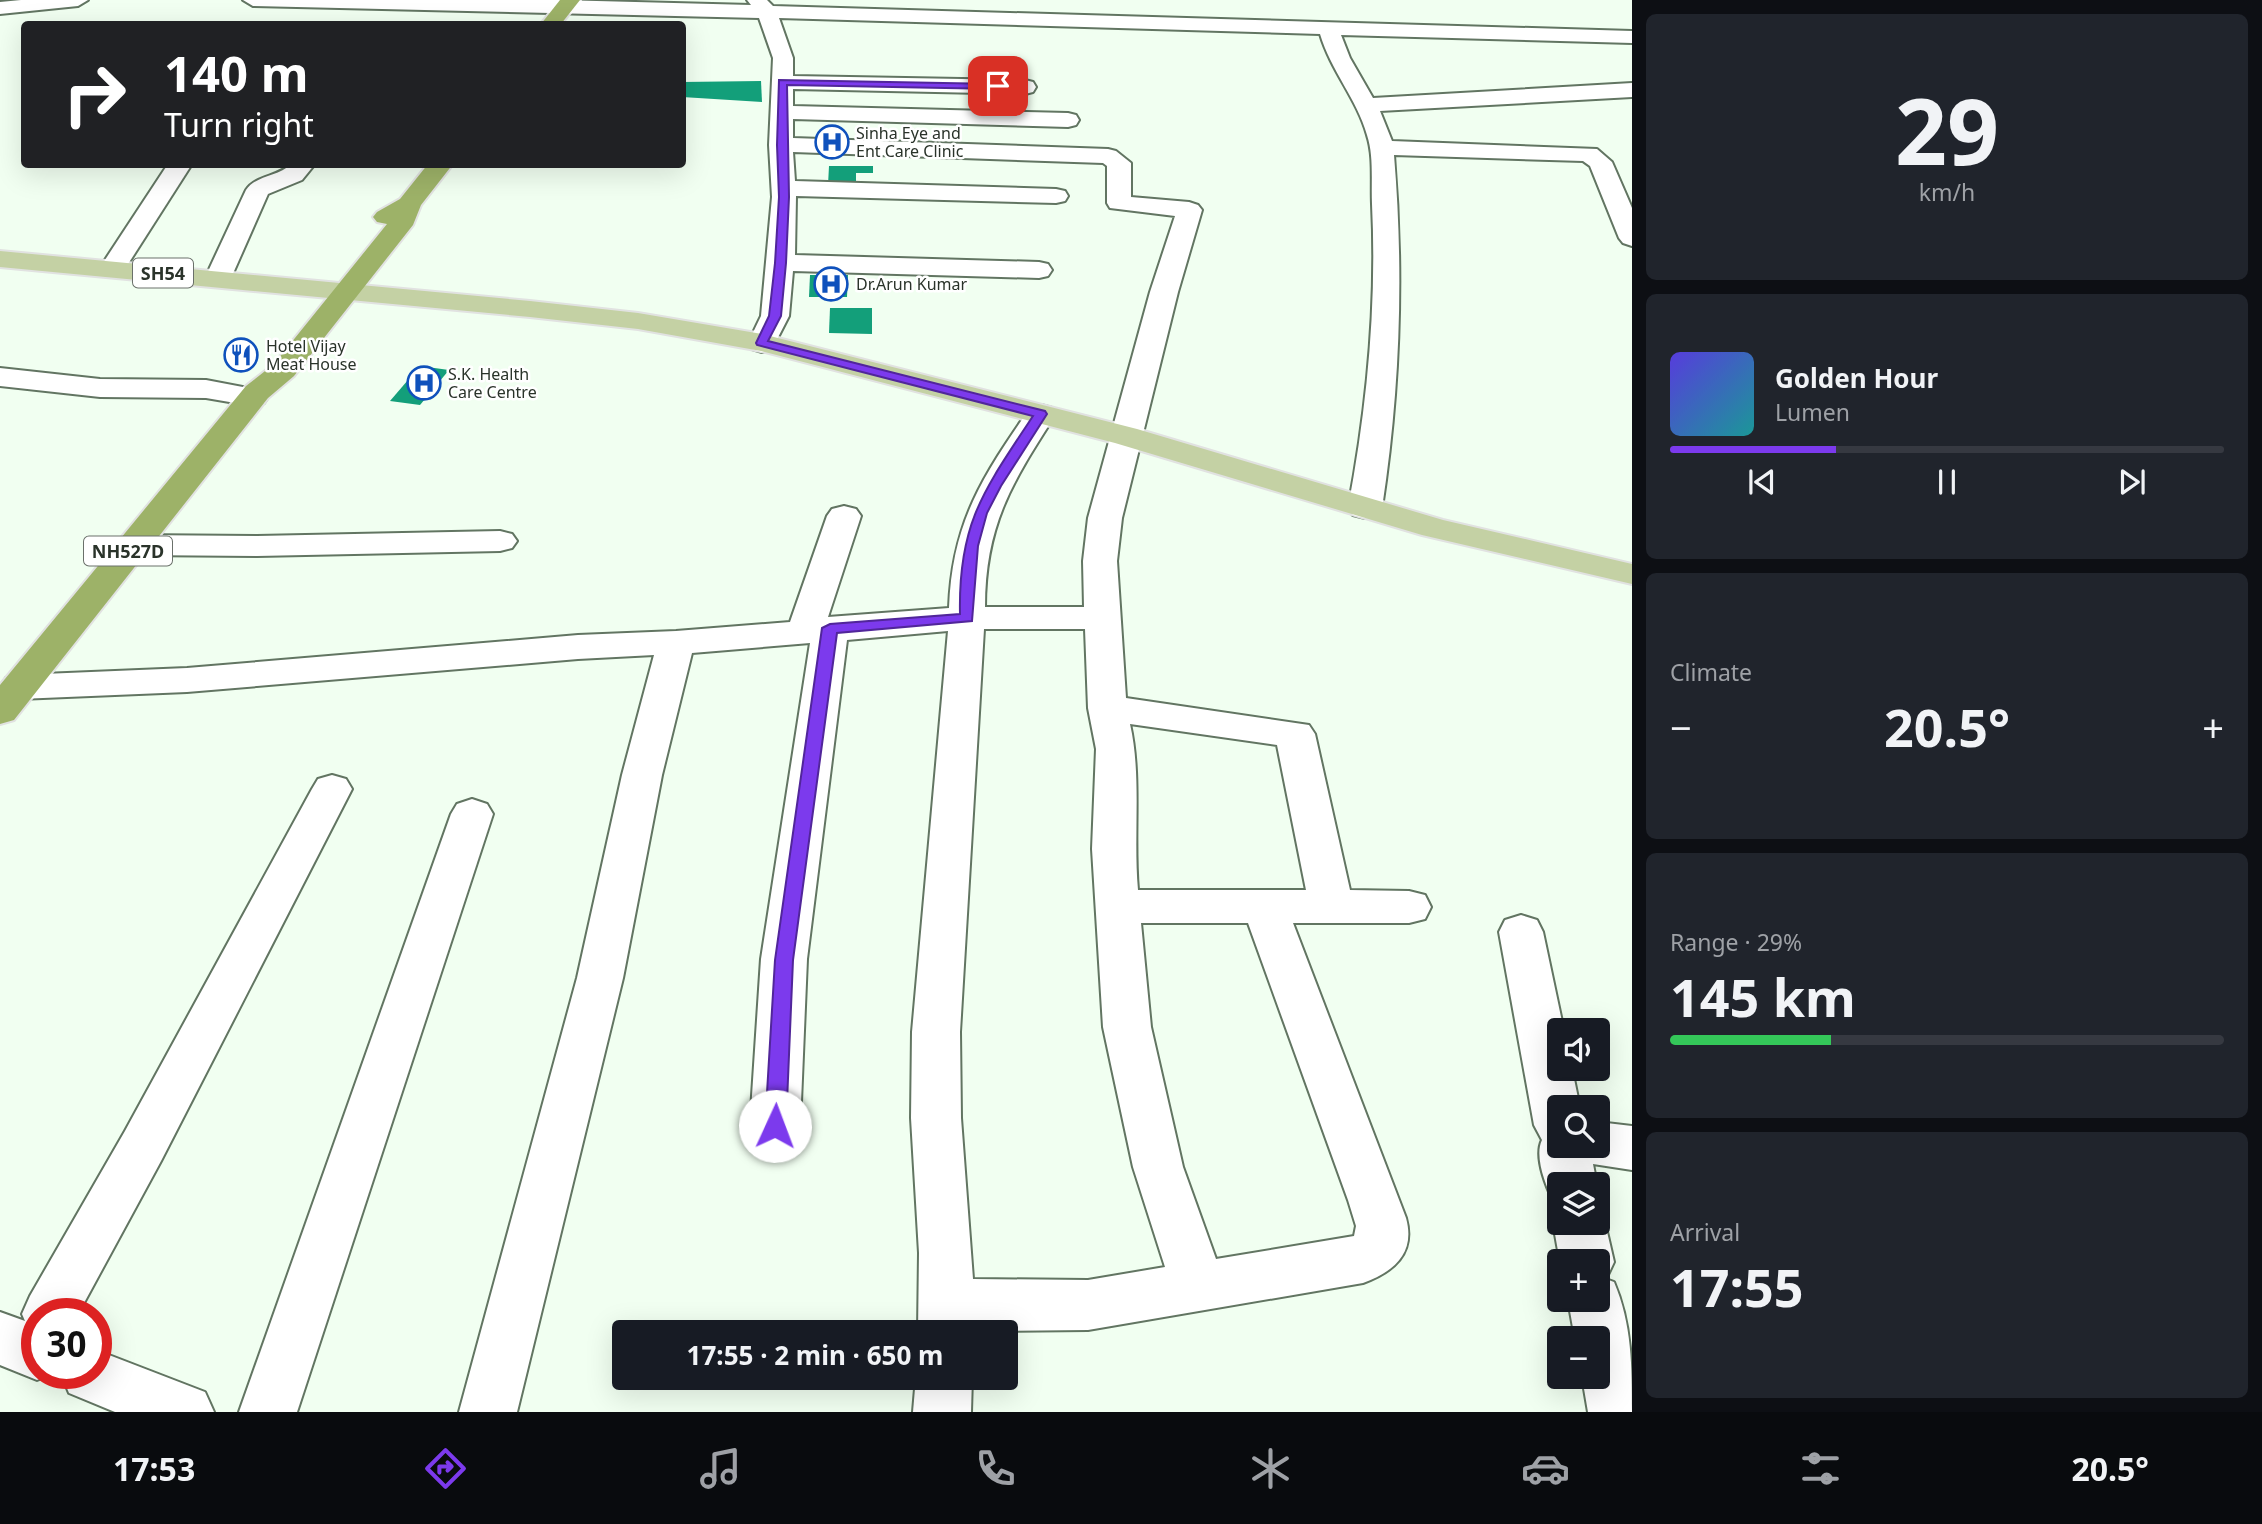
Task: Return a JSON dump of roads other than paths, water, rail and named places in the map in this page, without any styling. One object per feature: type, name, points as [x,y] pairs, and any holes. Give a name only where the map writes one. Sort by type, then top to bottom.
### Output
[{"type":"highway","points":[[553,21],[567,3]]},
{"type":"highway","name":"NH527D","points":[[9,699],[255,394],[284,370],[338,289],[404,220],[409,204],[438,168]]},
{"type":"main road","name":"SH54","points":[[0,259],[338,289],[638,321],[762,343],[1126,436],[1470,537],[1632,574]]},
{"type":"street","points":[[0,8],[78,0]]},
{"type":"street","points":[[253,0],[762,6],[1335,18],[1362,30],[1632,37]]},
{"type":"street","points":[[272,21],[285,1]]},
{"type":"street","points":[[377,21],[388,3]]},
{"type":"street","points":[[762,6],[783,58],[781,145],[784,188],[775,316],[762,343]]},
{"type":"street","points":[[1335,18],[1345,73],[1380,136],[1386,214],[1377,442],[1365,508]]},
{"type":"street","points":[[782,82],[1025,87]]},
{"type":"street","points":[[1365,105],[1632,90]]},
{"type":"street","points":[[782,112],[1068,120]]},
{"type":"street","points":[[781,145],[1108,156],[1119,163],[1119,203],[1189,210],[1164,292],[1105,518],[1100,561],[1107,708],[1116,748],[1113,849],[1127,1027],[1158,1167],[1199,1289]]},
{"type":"street","points":[[1381,148],[1582,154],[1609,159],[1632,237]]},
{"type":"street","points":[[112,268],[177,168]]},
{"type":"street","points":[[218,278],[257,190],[264,185],[293,177],[300,168]]},
{"type":"street","points":[[784,188],[1056,196]]},
{"type":"street","points":[[781,250],[809,239]]},
{"type":"street","points":[[781,250],[1039,270]]},
{"type":"street","points":[[0,377],[100,388],[206,389],[255,394]]},
{"type":"street","points":[[1041,414],[999,478],[981,513],[971,546],[966,579],[967,618],[936,1032],[936,1118],[946,1253],[947,1318],[1088,1305],[1199,1289],[1363,1259],[1374,1254],[1381,1245],[1383,1235],[1374,1200],[1265,908]]},
{"type":"street","points":[[775,1126],[784,960],[817,630],[844,516]]},
{"type":"street","points":[[134,544],[257,546],[500,541]]},
{"type":"street","points":[[9,699],[187,680],[967,618],[1102,618]]},
{"type":"street","points":[[488,1412],[600,978],[642,775],[676,643]]},
{"type":"street","points":[[1107,708],[1295,734],[1332,908]]},
{"type":"street","points":[[54,1298],[150,1134],[332,789]]},
{"type":"street","points":[[268,1412],[472,814]]},
{"type":"street","points":[[1117,906],[1409,907]]},
{"type":"street","points":[[1521,932],[1553,1095]]},
{"type":"street","points":[[1610,1145],[1632,1148]]},
{"type":"street","points":[[1597,1312],[1617,1412]]},
{"type":"street","points":[[112,1383],[185,1412]]},
{"type":"street","points":[[942,1412],[943,1390]]},
{"type":"place","name":"Sinha Eye and Ent Care Clinic","points":[[832,142]]},
{"type":"place","name":"Dr.Arun Kumar","points":[[831,284]]},
{"type":"place","name":"Hotel Vijay Meat House","points":[[241,355]]},
{"type":"place","name":"S.K. Health Care Centre","points":[[424,383]]}]
